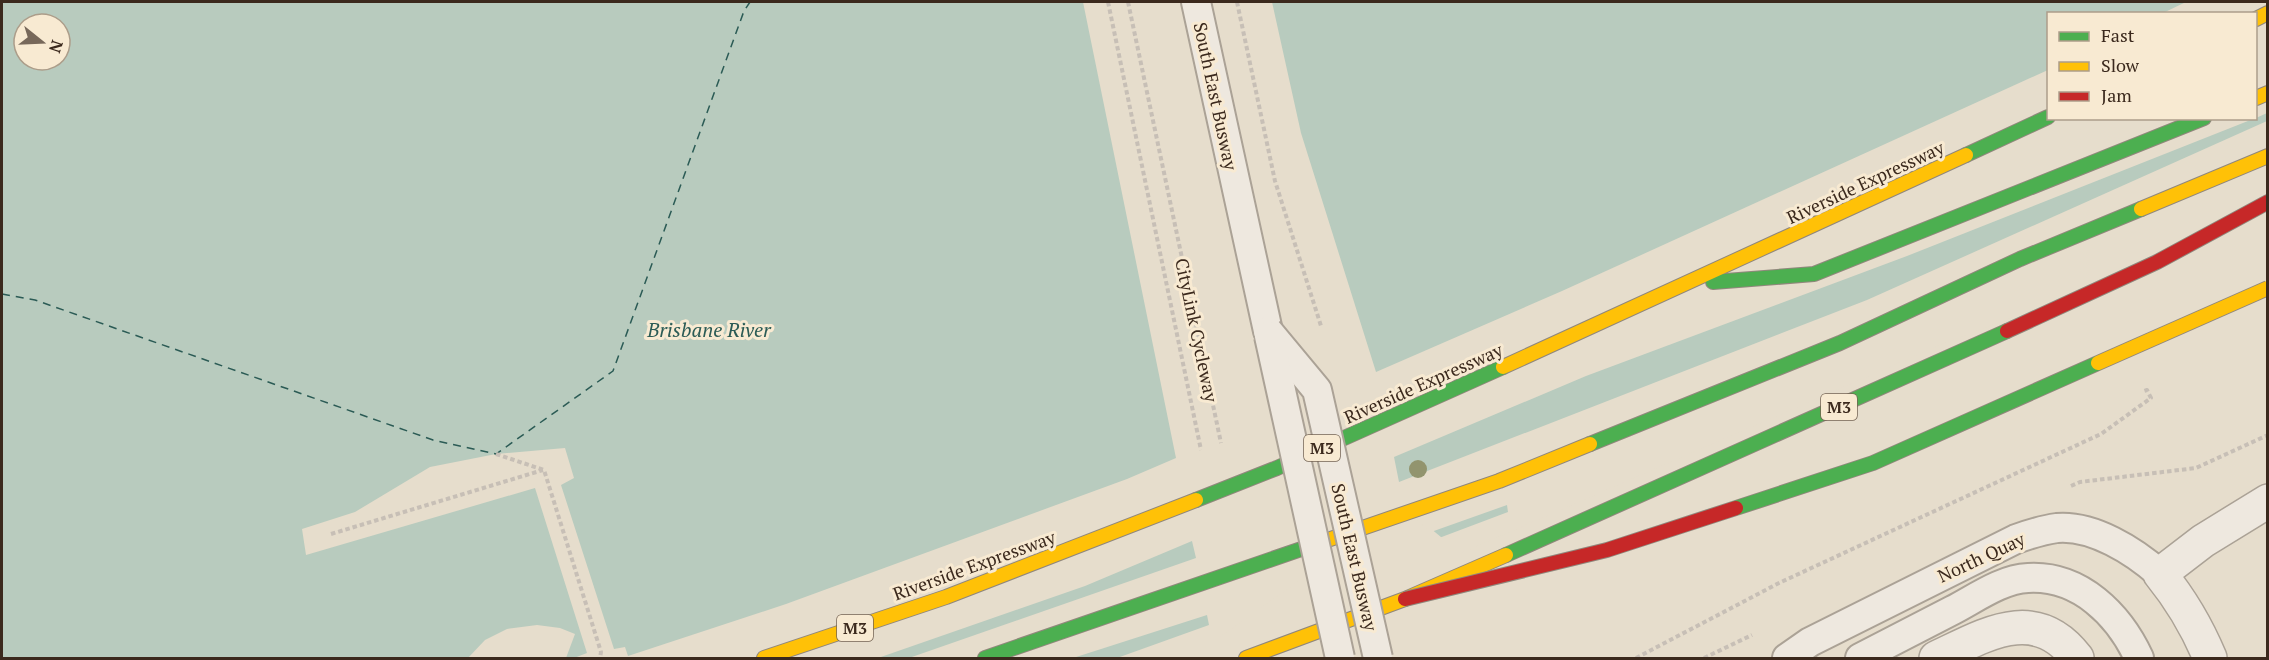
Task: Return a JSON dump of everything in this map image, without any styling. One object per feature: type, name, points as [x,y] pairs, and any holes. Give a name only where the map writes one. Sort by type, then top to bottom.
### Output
[{"type":"highway","name":"Riverside Expressway","points":[[764,658],[946,597],[1277,468],[1690,283],[2047,118]]},
{"type":"highway","name":"M3","points":[[1690,283],[1814,274],[2199,120]]},
{"type":"highway","points":[[985,658],[1500,481],[1840,343],[2020,259],[2268,156]]},
{"type":"highway","name":"M3","points":[[1246,658],[1405,599],[1763,442],[2157,262],[2268,202]]},
{"type":"highway","name":"M3","points":[[1405,599],[1607,550],[1873,463],[2268,288]]},
{"type":"street","points":[[2210,658],[2197,626],[2160,574],[2203,541],[2268,501]]},
{"type":"street","points":[[1936,658],[2004,628],[2026,627],[2040,631],[2068,647],[2077,658]]},
{"type":"lane","name":"South East Busway","points":[[1196,2],[1340,658]]},
{"type":"lane","name":"South East Busway","points":[[1268,332],[1317,390],[1378,658]]},
{"type":"lane","name":"North Quay","points":[[1787,658],[1820,637],[2016,539],[2041,531],[2059,528],[2080,530],[2097,536],[2134,554],[2160,574]]},
{"type":"lane","points":[[1860,658],[1991,590],[2027,578],[2064,583],[2100,603],[2116,618],[2130,638],[2139,658]]},
{"type":"path","points":[[1108,2],[1203,459]]},
{"type":"path","name":"CityLink Cycleway","points":[[1128,2],[1222,447]]},
{"type":"path","points":[[496,454],[544,470]]},
{"type":"path","points":[[331,534],[544,470]]},
{"type":"path","points":[[544,470],[601,652],[600,658]]},
{"type":"water","name":"Brisbane River","points":[[2,2],[2267,2],[2267,215],[1939,342],[1458,551],[1402,505],[1185,658],[2,658]]},
{"type":"pier","points":[[1083,2],[1272,2],[1301,133],[1376,372],[1562,291],[2047,70],[2047,120],[2250,120],[1907,256],[1586,376],[1394,457],[1399,482],[1867,300],[2267,121],[2268,219],[1940,345],[1459,554],[1439,538],[1508,512],[1507,505],[1431,532],[1402,508],[1190,658],[1117,658],[1209,625],[1207,615],[1073,658],[909,658],[1196,558],[1192,541],[1085,586],[878,658],[574,658],[587,653],[535,488],[306,555],[302,529],[355,512],[430,467],[496,454],[565,448],[574,478],[561,485],[614,649],[625,647],[628,656],[786,604],[1127,479],[1176,458]]},
{"type":"pier","points":[[2186,2],[2267,2],[2267,113],[2257,118],[2257,12],[2165,12]]},
{"type":"pier","points":[[537,625],[560,628],[575,634],[566,658],[468,658],[485,640],[507,629]]},
{"type":"ferry route","points":[[2,294],[35,300],[433,440],[496,454],[613,371],[744,11],[750,2]]},
{"type":"traffic: fast","points":[[1966,155],[2047,117]]},
{"type":"traffic: fast","points":[[1713,282],[1814,274],[2199,120]]},
{"type":"traffic: fast","points":[[1590,444],[1840,343],[2020,259],[2141,209]]},
{"type":"traffic: fast","points":[[1506,555],[2007,331]]},
{"type":"traffic: fast","points":[[1736,508],[1873,463],[2098,363]]},
{"type":"traffic: fast","points":[[1196,500],[1277,468],[1503,367]]},
{"type":"traffic: fast","points":[[985,658],[1313,545]]},
{"type":"traffic: slow","points":[[2257,18],[2268,13]]},
{"type":"traffic: slow","points":[[2257,98],[2268,93]]},
{"type":"traffic: slow","points":[[1503,367],[1966,155]]},
{"type":"traffic: slow","points":[[2141,209],[2268,156]]},
{"type":"traffic: slow","points":[[2098,363],[2268,288]]},
{"type":"traffic: slow","points":[[1313,545],[1499,481],[1590,444]]},
{"type":"traffic: slow","points":[[764,658],[946,597],[1196,500]]},
{"type":"traffic: slow","points":[[1246,658],[1405,599],[1506,555]]},
{"type":"traffic: jam","points":[[2007,331],[2157,262],[2268,202]]},
{"type":"traffic: jam","points":[[1405,599],[1607,550],[1736,508]]}]
